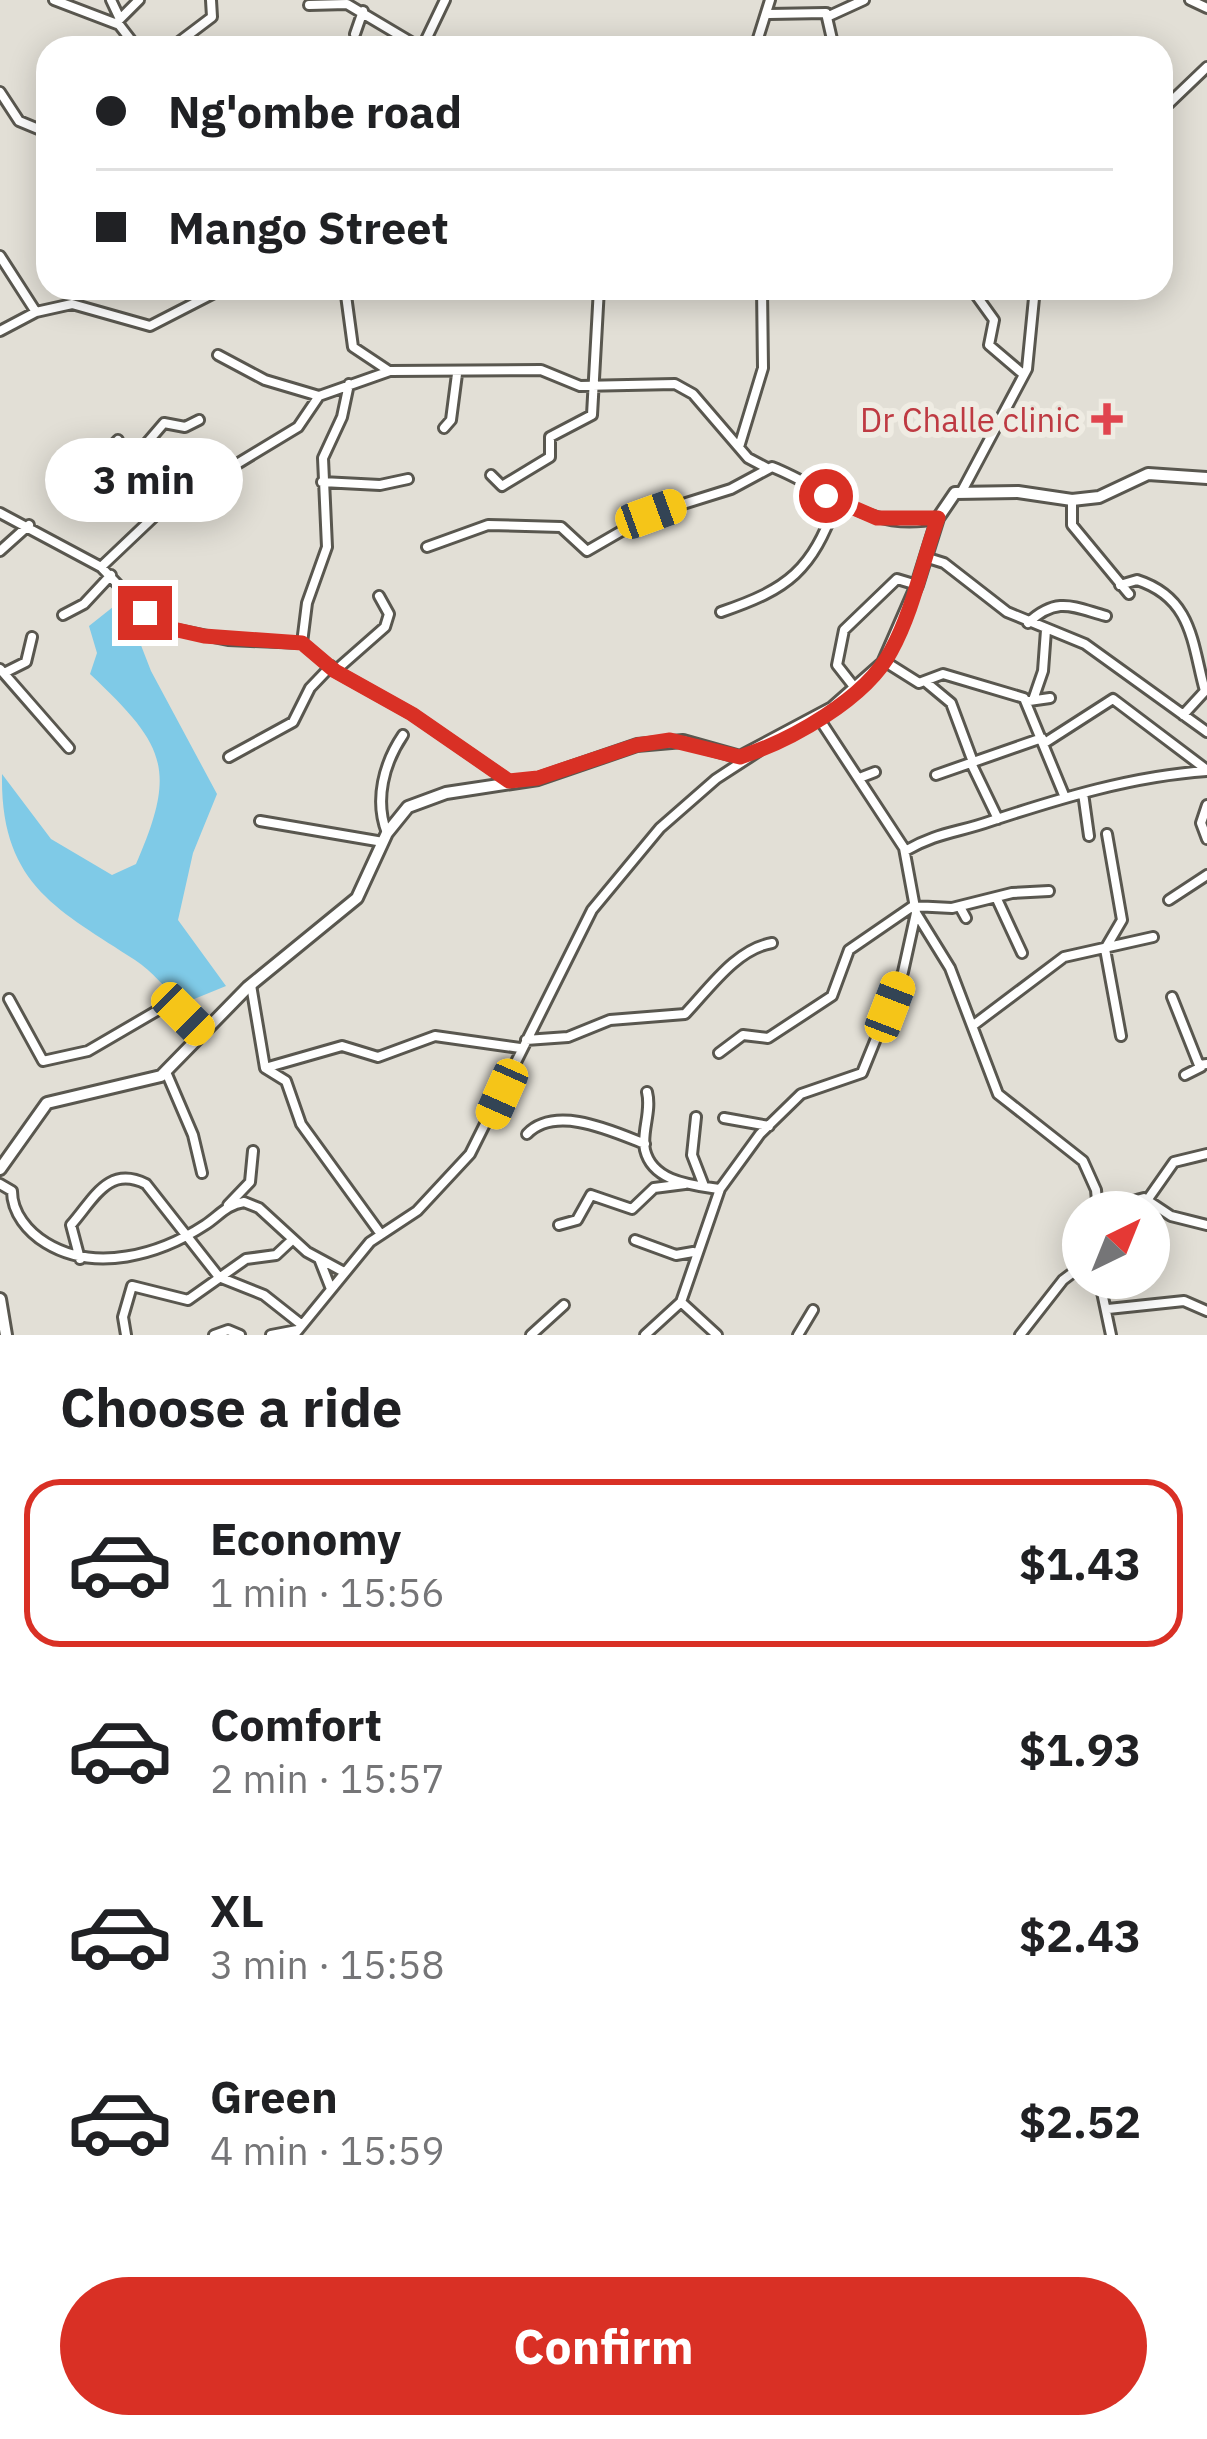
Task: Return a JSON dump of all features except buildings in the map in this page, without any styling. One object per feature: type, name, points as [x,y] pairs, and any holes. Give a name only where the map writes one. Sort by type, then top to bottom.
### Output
[{"type":"street","points":[[55,0],[118,21]]},
{"type":"street","points":[[111,0],[129,36]]},
{"type":"street","points":[[118,21],[139,0]]},
{"type":"street","points":[[187,36],[212,17],[211,0]]},
{"type":"street","points":[[428,36],[445,0]]},
{"type":"street","points":[[760,36],[770,0]]},
{"type":"street","points":[[829,16],[865,0]]},
{"type":"street","points":[[1190,0],[1207,8]]},
{"type":"street","points":[[309,5],[347,4],[403,36]]},
{"type":"street","points":[[355,34],[363,11]]},
{"type":"street","points":[[769,14],[819,11],[829,16]]},
{"type":"street","points":[[829,16],[832,36]]},
{"type":"street","points":[[1173,100],[1207,67]]},
{"type":"street","points":[[0,92],[14,117]]},
{"type":"street","points":[[0,112],[36,127]]},
{"type":"street","points":[[0,256],[36,312]]},
{"type":"street","points":[[0,331],[36,312],[72,304],[150,326],[199,300]]},
{"type":"street","points":[[347,300],[353,347],[390,371]]},
{"type":"street","points":[[491,475],[505,486],[545,462],[550,436],[592,415],[599,300]]},
{"type":"street","points":[[739,447],[763,368],[762,300]]},
{"type":"street","points":[[980,300],[994,320],[989,345],[1023,374]]},
{"type":"street","points":[[271,1335],[298,1330],[380,1233],[417,1211],[470,1154],[592,910],[660,828],[716,779],[818,717],[884,661],[928,558],[938,518],[946,502],[962,490],[1023,374],[1032,339],[1034,300]]},
{"type":"street","points":[[218,355],[265,380],[319,396]]},
{"type":"street","points":[[101,567],[149,520],[286,437],[319,396],[390,371],[541,370],[566,383],[597,388],[668,383],[684,388],[739,447],[766,468],[778,469],[836,502],[889,520],[938,518]]},
{"type":"street","points":[[444,428],[451,420],[457,374]]},
{"type":"street","points":[[302,643],[307,603],[327,547],[323,458],[342,417],[350,382]]},
{"type":"street","points":[[1004,414],[1042,420]]},
{"type":"street","points":[[104,493],[167,421],[185,427],[199,420]]},
{"type":"street","points":[[81,479],[118,440]]},
{"type":"street","points":[[427,547],[466,531],[500,525],[561,527],[587,551],[651,514],[731,489],[766,468]]},
{"type":"street","points":[[73,470],[149,520]]},
{"type":"street","points":[[962,490],[1072,500],[1099,496],[1148,474],[1207,478]]},
{"type":"street","points":[[322,482],[380,485],[408,478]]},
{"type":"street","points":[[1072,500],[1072,525],[1129,594]]},
{"type":"street","points":[[721,612],[783,585],[805,568],[822,542],[836,502]]},
{"type":"street","points":[[0,513],[101,567],[145,613],[173,629],[228,640],[302,643],[333,669],[412,714],[509,781]]},
{"type":"street","points":[[0,551],[29,525]]},
{"type":"street","points":[[928,558],[944,563],[985,597],[1028,623],[1085,644],[1207,732]]},
{"type":"street","points":[[63,615],[84,604],[111,575]]},
{"type":"street","points":[[856,689],[838,670],[844,629],[897,578],[917,585]]},
{"type":"street","points":[[1120,585],[1137,580],[1168,595],[1196,636],[1204,694],[1183,715]]},
{"type":"street","points":[[229,757],[293,722],[310,688],[385,627],[389,614],[379,596]]},
{"type":"street","points":[[1028,623],[1046,609],[1070,602],[1106,616]]},
{"type":"street","points":[[1030,701],[1043,671],[1046,630]]},
{"type":"street","points":[[32,637],[26,662],[2,671],[69,748]]},
{"type":"street","points":[[884,661],[927,683],[951,703],[998,819]]},
{"type":"street","points":[[1198,670],[1207,663]]},
{"type":"street","points":[[927,683],[946,674],[1018,693],[1030,701],[1064,795]]},
{"type":"street","points":[[1030,701],[1050,698]]},
{"type":"street","points":[[936,775],[1042,741],[1114,698],[1207,771]]},
{"type":"street","points":[[645,1335],[681,1302],[693,1252],[720,1189],[770,1126],[801,1094],[862,1073],[903,972],[914,910],[905,851],[862,777],[818,717]]},
{"type":"street","points":[[386,837],[381,817],[385,772],[403,735]]},
{"type":"street","points":[[0,1169],[47,1103],[166,1072],[250,986],[357,898],[397,817],[419,802],[538,778],[637,745],[670,740],[740,757],[760,751]]},
{"type":"street","points":[[905,851],[925,836],[998,819],[1064,795],[1207,771]]},
{"type":"street","points":[[862,777],[875,772]]},
{"type":"street","points":[[1083,794],[1089,836]]},
{"type":"street","points":[[1207,805],[1201,823],[1207,839]]},
{"type":"street","points":[[260,820],[386,837]]},
{"type":"street","points":[[1107,834],[1122,920],[1105,950],[1122,1018],[1121,1036]]},
{"type":"street","points":[[1169,900],[1207,875]]},
{"type":"street","points":[[719,1053],[743,1035],[768,1038],[825,1002],[849,950],[914,910],[1049,891]]},
{"type":"street","points":[[997,897],[1022,953]]},
{"type":"street","points":[[960,907],[966,918]]},
{"type":"street","points":[[914,910],[950,968],[998,1094],[1083,1161],[1092,1191]]},
{"type":"street","points":[[975,1024],[1064,957],[1154,937]]},
{"type":"street","points":[[266,1068],[342,1046],[378,1057],[435,1036],[522,1044],[568,1037],[610,1020],[685,1014],[715,980],[757,946],[772,943]]},
{"type":"street","points":[[250,986],[266,1068],[286,1081],[302,1124],[380,1233]]},
{"type":"street","points":[[1172,997],[1204,1065],[1185,1075]]},
{"type":"street","points":[[9,999],[43,1061],[88,1051],[160,1009],[183,1014],[203,1034]]},
{"type":"street","points":[[166,1072],[193,1135],[202,1173]]},
{"type":"street","points":[[645,1144],[652,1113],[647,1092]]},
{"type":"street","points":[[696,1117],[692,1155],[704,1186]]},
{"type":"street","points":[[724,1118],[770,1126]]},
{"type":"street","points":[[527,1134],[540,1125],[595,1124],[645,1144],[665,1176],[685,1184]]},
{"type":"street","points":[[0,1184],[12,1191],[17,1214],[40,1239],[80,1259],[109,1261],[188,1233],[228,1205],[250,1182],[253,1151]]},
{"type":"street","points":[[1154,1191],[1174,1162],[1207,1154]]},
{"type":"street","points":[[80,1259],[70,1229],[94,1195],[117,1176],[146,1184],[219,1277],[264,1295],[298,1330]]},
{"type":"street","points":[[559,1225],[577,1220],[591,1195],[632,1209],[654,1188],[685,1184],[720,1189]]},
{"type":"street","points":[[228,1205],[253,1204],[292,1240],[344,1272]]},
{"type":"street","points":[[1170,1215],[1207,1225]]},
{"type":"street","points":[[126,1335],[123,1317],[132,1286],[188,1300],[246,1259],[276,1255],[292,1240]]},
{"type":"street","points":[[635,1240],[676,1255],[693,1252]]},
{"type":"street","points":[[319,1259],[332,1289]]},
{"type":"street","points":[[1020,1335],[1062,1281]]},
{"type":"street","points":[[0,1299],[6,1335]]},
{"type":"street","points":[[1105,1299],[1111,1335]]},
{"type":"street","points":[[1108,1309],[1184,1301],[1207,1311]]},
{"type":"street","points":[[681,1302],[717,1335]]},
{"type":"street","points":[[531,1335],[564,1305]]},
{"type":"street","points":[[798,1335],[813,1310]]},
{"type":"street","points":[[214,1335],[228,1330],[240,1335]]},
{"type":"water","points":[[123,599],[151,671],[217,794],[193,853],[178,920],[226,986],[182,1004],[141,964],[82,926],[40,890],[11,843],[4,812],[2,774],[51,839],[112,875],[136,864],[157,804],[157,760],[135,720],[90,674],[97,653],[89,626]]},
{"type":"place","name":"Dr Challe clinic","points":[[1107,419]]},
{"type":"route","points":[[145,613],[173,629],[204,636],[302,643],[335,671],[412,714],[471,760],[509,781],[538,778],[637,745],[670,740],[740,757],[760,751],[832,708],[866,681],[891,652],[928,558],[938,518],[915,522],[877,518],[826,496]]}]
